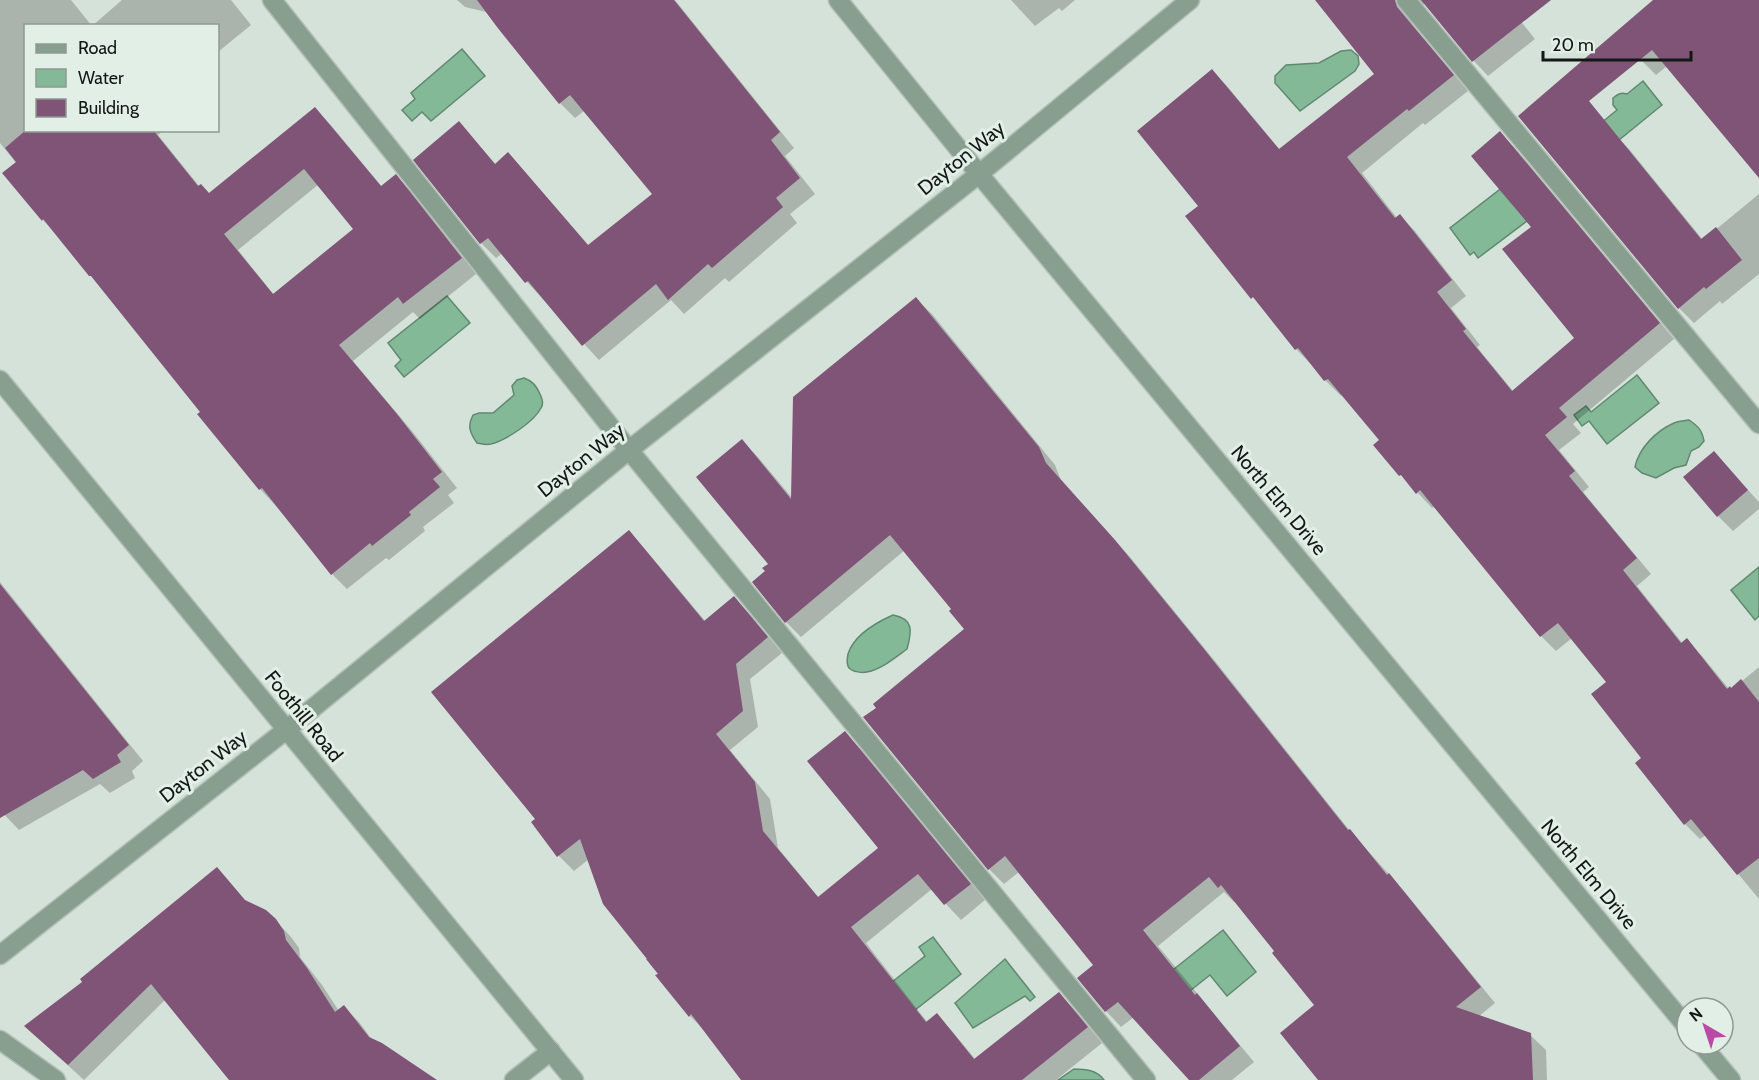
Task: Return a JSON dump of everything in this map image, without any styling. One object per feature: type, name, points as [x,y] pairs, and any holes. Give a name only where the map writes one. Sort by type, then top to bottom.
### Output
[{"type":"street","points":[[272,0],[628,450],[1146,1080]]},
{"type":"street","name":"North Elm Drive","points":[[838,0],[979,174],[1675,1013]]},
{"type":"street","name":"Dayton Way","points":[[0,955],[286,730],[628,450],[979,174],[1190,0]]},
{"type":"street","points":[[1406,0],[1759,424]]},
{"type":"street","name":"Foothill Road","points":[[0,380],[574,1080]]},
{"type":"street","points":[[0,1040],[56,1080]]},
{"type":"street","points":[[514,1080],[551,1051]]},
{"type":"street","points":[[1711,1056],[1731,1080]]},
{"type":"water","points":[[462,49],[485,76],[431,121],[422,112],[412,121],[402,110],[415,99],[411,93]]},
{"type":"water","points":[[1351,50],[1358,56],[1359,64],[1355,71],[1300,111],[1275,83],[1275,76],[1286,65],[1319,63],[1341,51]]},
{"type":"water","points":[[1643,81],[1662,105],[1592,162],[1600,124],[1617,110],[1613,105],[1613,98],[1623,93],[1627,94]]},
{"type":"water","points":[[1503,187],[1539,212],[1478,258],[1474,252],[1470,255],[1450,228]]},
{"type":"water","points":[[447,296],[470,323],[404,377],[395,366],[401,360],[388,343]]},
{"type":"water","points":[[1637,375],[1659,403],[1607,444],[1589,421],[1582,426],[1574,415],[1586,406],[1591,412]]},
{"type":"water","points":[[524,378],[534,384],[539,391],[542,401],[541,408],[519,430],[504,439],[491,444],[477,443],[470,429],[473,415],[493,413],[514,395],[512,386],[517,380]]},
{"type":"water","points":[[1689,420],[1699,429],[1704,441],[1691,451],[1686,465],[1674,468],[1656,478],[1642,473],[1635,467],[1640,453],[1655,435],[1674,423]]},
{"type":"water","points":[[1759,567],[1759,616],[1755,620],[1731,590]]},
{"type":"water","points":[[893,615],[905,619],[910,627],[907,649],[878,668],[867,672],[849,668],[848,654],[855,641],[872,626]]},
{"type":"water","points":[[1223,930],[1256,972],[1227,996],[1210,975],[1181,998],[1164,977]]},
{"type":"water","points":[[933,937],[961,974],[906,1017],[883,989],[925,956],[919,947]]},
{"type":"water","points":[[1005,959],[1035,997],[1030,1001],[1025,996],[973,1028],[955,1003]]},
{"type":"water","points":[[1074,1069],[1094,1072],[1104,1080],[1058,1080]]},
{"type":"building","points":[[477,0],[674,0],[780,132],[771,140],[800,178],[776,198],[783,207],[712,268],[708,264],[668,300],[656,284],[582,346],[528,281],[525,283],[488,238],[480,244],[413,160],[459,121],[495,164],[508,152],[588,245],[652,194],[570,95],[559,104]]},
{"type":"building","points":[[1315,0],[1395,0],[1397,7],[1454,75],[1347,157],[1395,218],[1400,214],[1452,280],[1437,292],[1466,329],[1463,331],[1512,391],[1574,338],[1502,249],[1531,227],[1471,156],[1500,131],[1660,323],[1559,408],[1567,417],[1545,435],[1575,471],[1569,476],[1637,558],[1623,570],[1681,643],[1687,638],[1727,689],[1741,679],[1759,702],[1759,858],[1737,875],[1691,819],[1684,825],[1635,763],[1641,758],[1591,694],[1606,682],[1558,623],[1540,637],[1420,490],[1416,494],[1401,475],[1399,476],[1373,445],[1379,440],[1328,379],[1324,381],[1298,348],[1295,350],[1185,216],[1198,206],[1137,131],[1212,69],[1279,149],[1374,74]]},
{"type":"building","points":[[1421,0],[1551,0],[1472,62]]},
{"type":"building","points":[[1653,0],[1759,0],[1759,178],[1652,50],[1589,101],[1701,239],[1716,227],[1742,260],[1678,309],[1518,116]]},
{"type":"building","points":[[315,107],[381,186],[396,174],[462,258],[403,304],[398,297],[339,345],[442,472],[433,479],[440,487],[409,512],[411,515],[372,546],[370,543],[331,575],[262,488],[259,490],[197,414],[200,412],[91,276],[2,173],[16,162],[5,148],[24,132],[155,132],[198,186],[201,184],[209,193]],"holes":[[[304,169],[353,229],[273,294],[224,234]]]},
{"type":"building","points":[[916,297],[1039,447],[1046,463],[1115,540],[1348,830],[1350,829],[1387,875],[1389,873],[1481,987],[1456,1007],[1531,1033],[1533,1080],[1318,1080],[1280,1033],[1314,1005],[1221,885],[1218,888],[1209,877],[1143,930],[1195,995],[1197,993],[1240,1046],[1199,1080],[1189,1080],[1118,1002],[1105,1012],[1077,978],[1093,965],[1005,856],[988,870],[863,717],[876,708],[873,704],[964,629],[949,611],[951,609],[890,535],[785,623],[752,582],[765,571],[762,568],[768,564],[696,477],[742,439],[791,499],[793,397]]},
{"type":"building","points":[[1714,451],[1748,490],[1717,517],[1683,477]]},
{"type":"building","points":[[629,530],[704,621],[734,596],[768,637],[736,664],[743,711],[716,734],[755,782],[763,831],[818,897],[878,848],[807,761],[845,731],[971,884],[944,905],[918,874],[851,927],[926,1022],[937,1013],[974,1059],[1059,992],[1088,1027],[1022,1080],[741,1080],[691,1014],[689,1017],[655,975],[658,974],[603,904],[580,839],[557,857],[531,822],[535,819],[431,692]]},
{"type":"building","points":[[0,584],[129,745],[117,755],[121,762],[93,779],[83,770],[0,818]]},
{"type":"building","points":[[217,867],[245,900],[266,910],[276,919],[284,931],[286,940],[335,1012],[344,1005],[369,1037],[382,1043],[437,1080],[229,1080],[151,984],[68,1065],[24,1026],[82,982],[80,979]]}]
